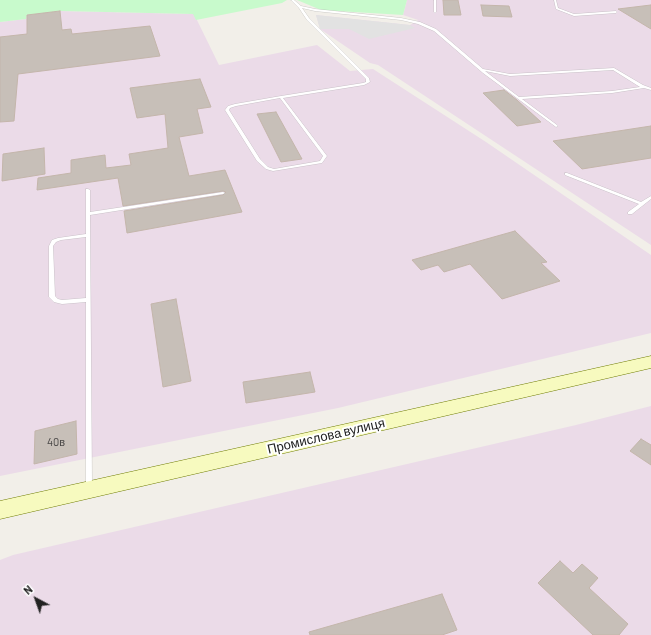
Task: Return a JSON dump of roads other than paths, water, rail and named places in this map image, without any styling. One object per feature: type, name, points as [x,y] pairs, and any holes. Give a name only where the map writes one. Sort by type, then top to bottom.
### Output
[{"type":"street","name":"Промислова вулиця","points":[[0,510],[651,362]]},
{"type":"lane","points":[[281,98],[325,156],[321,162],[279,170],[267,168],[258,160],[227,110],[229,107],[235,105],[364,84],[368,82],[368,79],[308,19],[300,7],[292,0]]},
{"type":"lane","points":[[435,0],[436,12]]},
{"type":"lane","points":[[555,0],[557,8],[574,15],[616,12]]},
{"type":"lane","points":[[300,7],[327,12],[401,18],[419,23],[435,30],[480,69],[556,126]]},
{"type":"lane","points":[[480,69],[498,74],[515,75],[614,69],[644,87],[651,89]]},
{"type":"lane","points":[[518,98],[612,92],[644,87]]},
{"type":"lane","points":[[566,174],[642,204]]},
{"type":"lane","points":[[88,190],[89,490]]},
{"type":"lane","points":[[88,214],[223,192]]},
{"type":"lane","points":[[630,213],[651,197]]},
{"type":"lane","points":[[88,234],[60,239],[54,241],[51,246],[52,297],[56,301],[62,302],[88,300]]}]
